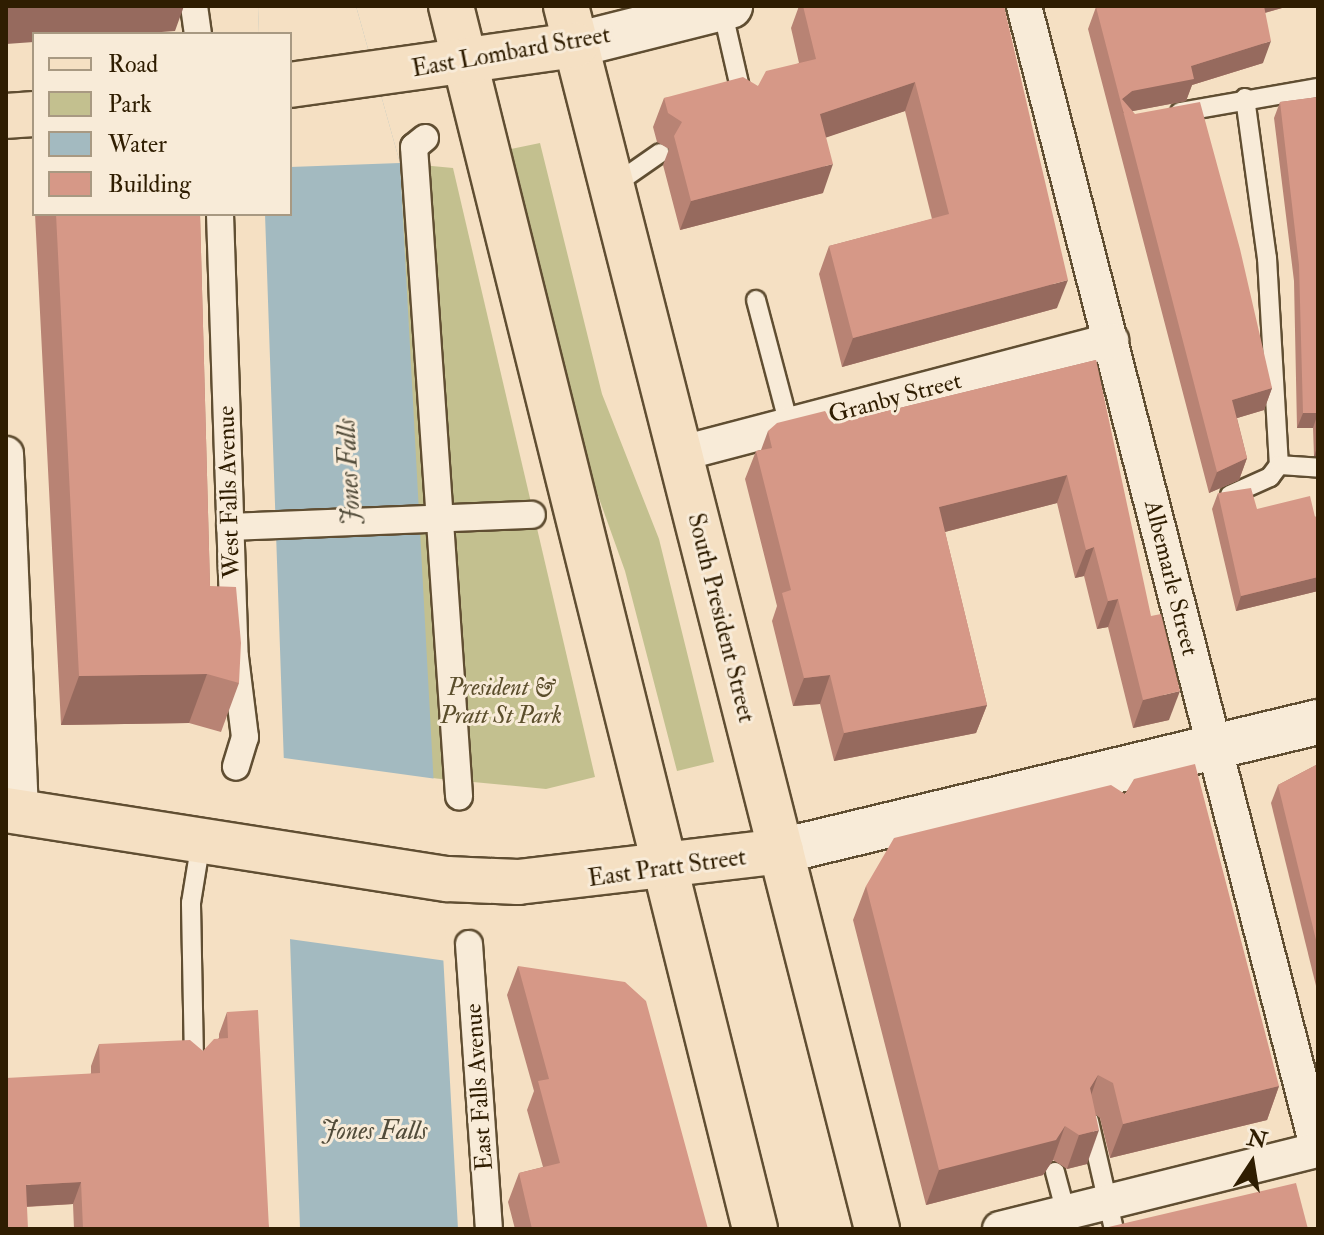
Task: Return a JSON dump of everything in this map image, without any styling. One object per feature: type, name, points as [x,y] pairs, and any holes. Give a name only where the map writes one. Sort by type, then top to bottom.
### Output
[{"type":"main road","points":[[451,6],[461,62],[755,1229]]},
{"type":"main road","name":"East Lombard Street","points":[[292,85],[461,62],[570,25],[710,9]]},
{"type":"main road","name":"South President Street","points":[[570,25],[877,1229]]},
{"type":"main road","points":[[6,116],[32,114]]},
{"type":"main road","name":"East Pratt Street","points":[[13,811],[448,879],[564,882],[781,851],[1102,788],[1215,746],[1318,722]]},
{"type":"street","points":[[194,6],[198,32]]},
{"type":"street","name":"Albemarle Street","points":[[1024,6],[1318,1150]]},
{"type":"street","points":[[425,138],[414,147],[459,796]]},
{"type":"street","name":"West Falls Avenue","points":[[220,216],[230,527],[245,737],[236,767]]},
{"type":"street","name":"Granby Street","points":[[679,454],[1111,341]]},
{"type":"street","points":[[6,454],[13,811]]},
{"type":"street","points":[[230,527],[532,515]]},
{"type":"street","name":"East Falls Avenue","points":[[469,944],[489,1229]]},
{"type":"street","points":[[1000,1229],[1066,1213],[1111,1216],[1318,1150]]},
{"type":"lane","points":[[710,9],[744,103]]},
{"type":"lane","points":[[1156,117],[1245,98],[1318,88]]},
{"type":"lane","points":[[1245,98],[1267,258],[1279,465]]},
{"type":"lane","points":[[611,187],[660,153]]},
{"type":"lane","points":[[756,300],[789,425]]},
{"type":"lane","points":[[1219,499],[1260,483],[1279,465],[1318,468]]},
{"type":"lane","points":[[194,1061],[191,903],[201,840]]},
{"type":"lane","points":[[1089,1121],[1111,1216]]},
{"type":"lane","points":[[1055,1172],[1066,1213]]},
{"type":"green space","points":[[540,143],[602,394],[659,539],[714,762],[677,771],[625,571],[571,420],[511,149]]},
{"type":"green space","name":"President & Pratt St Park","points":[[400,163],[453,168],[595,777],[546,789],[431,778]]},
{"type":"water","name":"Jones Falls","points":[[258,6],[356,6],[400,163],[458,1229],[300,1229],[265,216],[292,216],[292,32],[259,32]]},
{"type":"pier","points":[[356,6],[400,163],[292,167],[292,32],[259,32],[258,7]]},
{"type":"pier","points":[[277,757],[437,779],[447,961],[282,938]]},
{"type":"building","points":[[803,6],[1004,6],[1068,280],[853,338],[829,246],[949,214],[915,82],[820,114],[833,164],[691,201],[674,136],[682,122],[668,113],[664,98],[743,77],[758,86],[766,71],[816,59]]},
{"type":"building","points":[[1264,6],[1271,41],[1191,66],[1194,79],[1132,91],[1122,99],[1135,114],[1200,102],[1240,249],[1272,388],[1232,400],[1247,458],[1217,472],[1096,7]]},
{"type":"building","points":[[1318,97],[1318,413],[1303,413],[1299,265],[1280,102]]},
{"type":"building","points":[[56,216],[200,216],[210,586],[236,587],[241,643],[239,683],[207,674],[79,676]]},
{"type":"building","points":[[1096,360],[1151,616],[1161,614],[1180,691],[1143,700],[1118,599],[1108,601],[1094,547],[1086,550],[1067,475],[939,507],[987,705],[844,733],[830,675],[804,678],[782,593],[791,590],[756,451],[772,448],[768,431],[777,423],[825,411],[834,424]]},
{"type":"building","points":[[1251,488],[1257,509],[1310,496],[1315,517],[1318,517],[1318,577],[1241,596],[1218,493]]},
{"type":"building","points":[[1195,764],[1279,1086],[1123,1124],[1113,1083],[1098,1075],[1090,1088],[1099,1130],[1079,1135],[1065,1126],[1056,1140],[939,1170],[866,886],[894,838],[1111,785],[1125,794],[1134,779]]},
{"type":"building","points":[[1318,764],[1318,948],[1278,785]]},
{"type":"building","points":[[518,966],[625,982],[646,1001],[708,1229],[532,1229],[519,1173],[560,1163],[538,1081],[549,1079]]},
{"type":"building","points":[[258,1010],[269,1229],[83,1229],[81,1182],[26,1185],[28,1229],[6,1229],[6,1078],[100,1073],[99,1044],[190,1040],[203,1051],[214,1039],[228,1038],[227,1012]]},
{"type":"building","points":[[1296,1183],[1308,1229],[1100,1229]]}]
